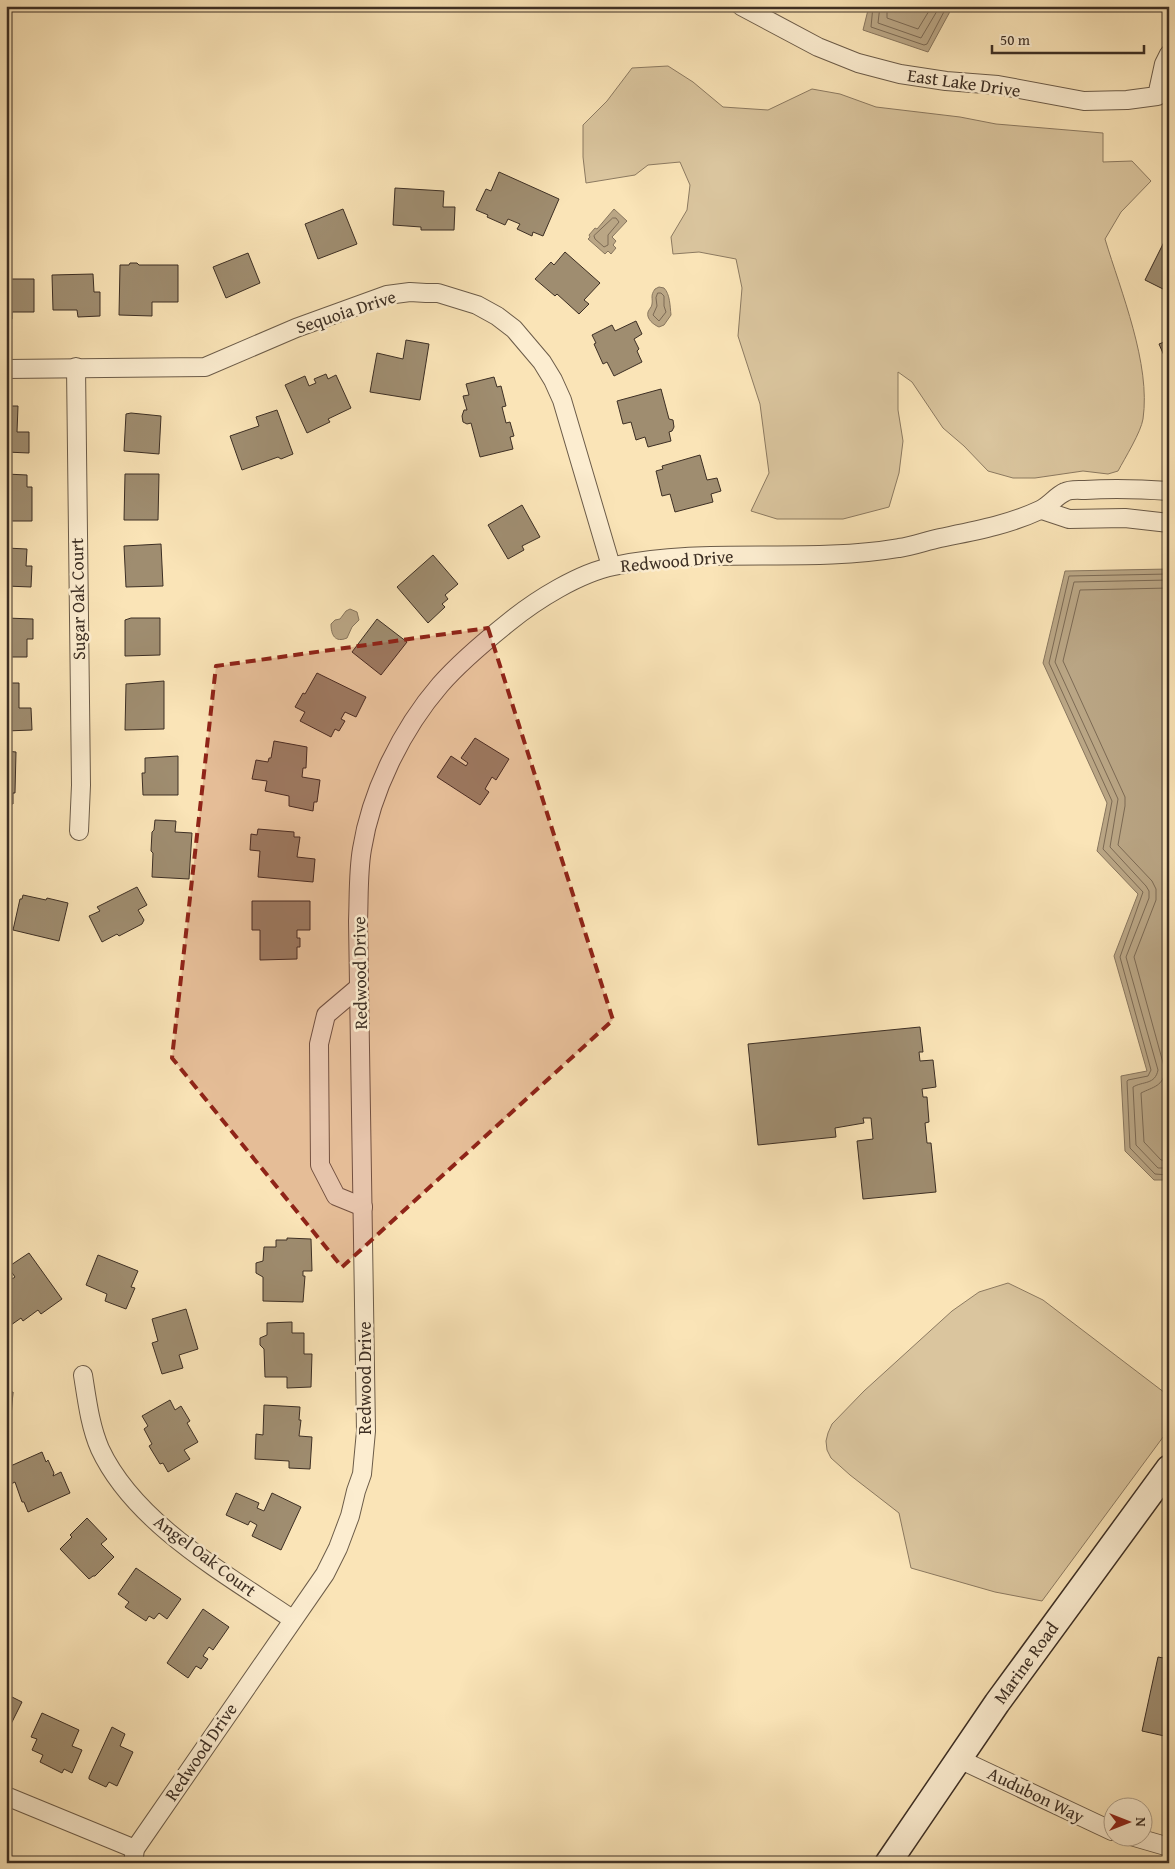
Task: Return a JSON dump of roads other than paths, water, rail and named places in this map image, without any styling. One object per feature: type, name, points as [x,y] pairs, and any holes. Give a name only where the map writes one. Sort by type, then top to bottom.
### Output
[{"type":"main road","name":"Marine Road","points":[[888,1863],[997,1703],[1169,1468]]},
{"type":"street","name":"East Lake Drive","points":[[741,6],[818,47],[858,63],[900,74],[946,81],[998,85],[1084,101],[1163,97],[1164,64],[1169,54]]},
{"type":"street","name":"Sequoia Drive","points":[[6,369],[205,367],[296,328],[387,294],[410,292],[438,294],[477,305],[497,316],[514,329],[542,362],[553,380],[562,400],[611,566]]},
{"type":"street","name":"Sugar Oak Court","points":[[76,367],[81,785],[79,831]]},
{"type":"street","name":"Redwood Drive","points":[[134,1856],[324,1574],[338,1548],[350,1516],[362,1474],[366,1431],[359,884],[362,845],[382,778],[398,747],[438,687],[490,637],[546,595],[579,578],[611,566],[674,557],[865,553],[902,548],[974,532],[1042,510],[1065,491],[1120,488],[1169,491]]},
{"type":"street","points":[[1042,510],[1069,519],[1125,518],[1169,523]]},
{"type":"street","points":[[360,987],[326,1015],[319,1044],[320,1165],[336,1196],[363,1207]]},
{"type":"street","name":"Angel Oak Court","points":[[83,1375],[91,1421],[99,1448],[120,1483],[159,1525],[178,1541],[292,1619]]},
{"type":"street","name":"Audubon Way","points":[[959,1758],[1102,1826]]},
{"type":"street","points":[[6,1796],[134,1856]]},
{"type":"street","points":[[1152,1842],[1169,1847]]},
{"type":"water","points":[[869,6],[953,6],[928,52],[863,30]]},
{"type":"water","points":[[614,209],[627,221],[612,237],[616,241],[613,245],[616,248],[611,254],[608,251],[605,254],[588,239],[595,228],[597,229]]},
{"type":"water","points":[[659,287],[664,288],[667,293],[671,315],[664,325],[659,327],[648,317],[648,311],[652,305],[653,293]]},
{"type":"water","points":[[1169,569],[1169,1180],[1154,1180],[1125,1151],[1121,1076],[1147,1071],[1114,956],[1138,894],[1097,851],[1107,803],[1043,663],[1065,571]]},
{"type":"water","points":[[350,609],[357,612],[359,620],[352,627],[347,638],[337,639],[333,635],[331,624],[335,620],[340,619]]}]
